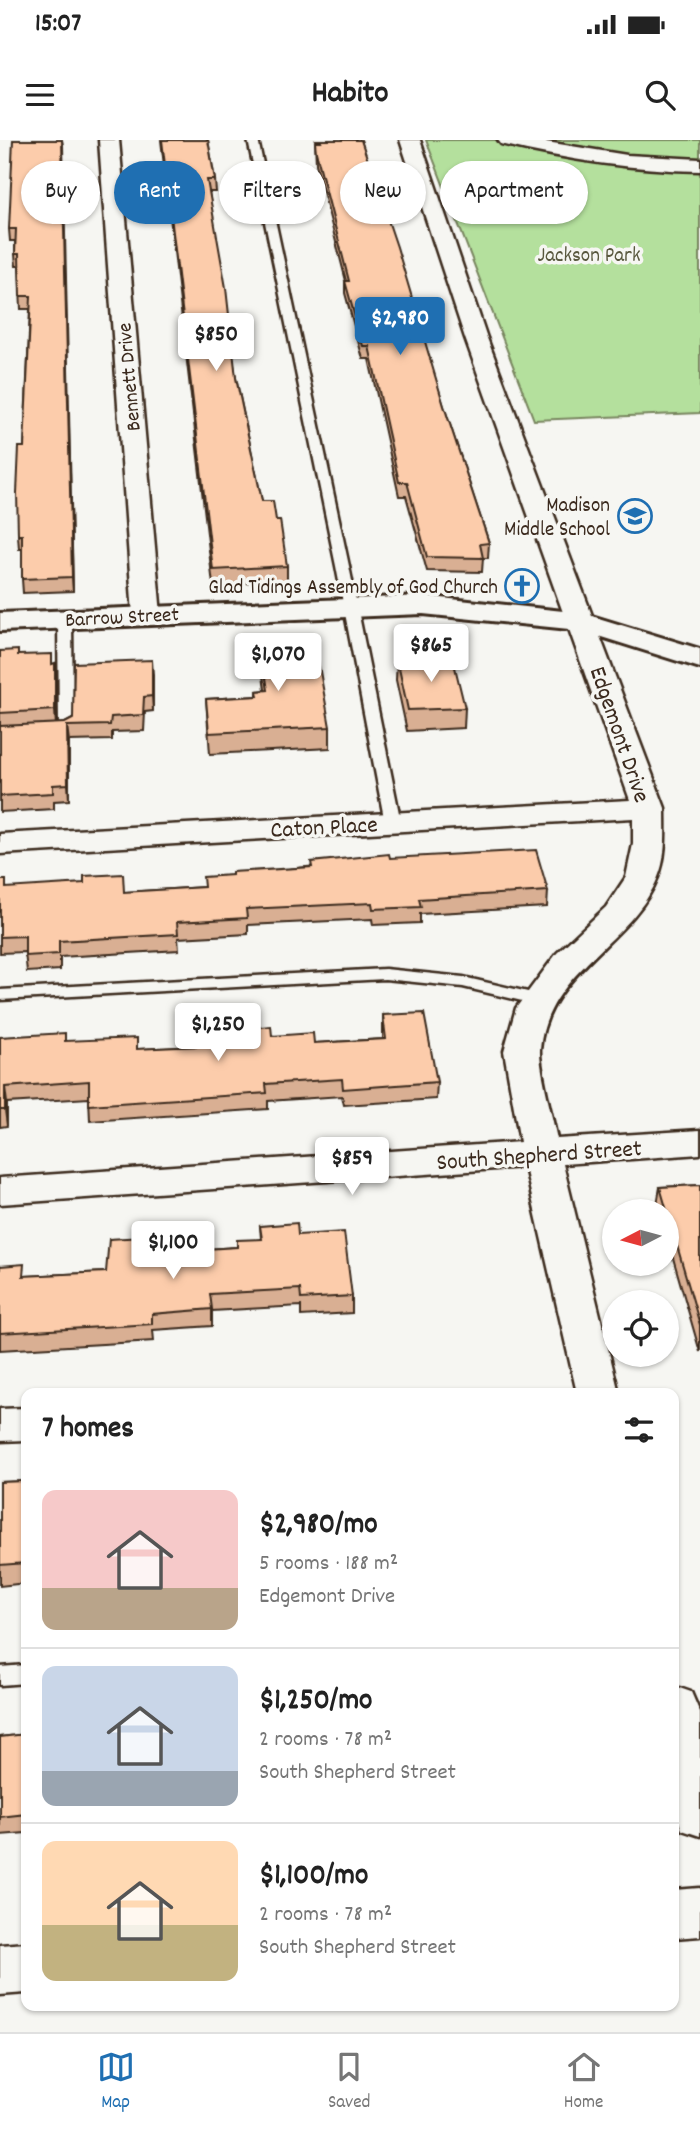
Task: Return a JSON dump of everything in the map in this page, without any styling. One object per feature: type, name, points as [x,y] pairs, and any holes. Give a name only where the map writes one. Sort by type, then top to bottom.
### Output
[{"type":"street","name":"Bennett Drive","points":[[109,140],[146,615]]},
{"type":"street","name":"Edgemont Drive","points":[[410,140],[476,338],[649,808],[649,844],[642,877],[618,914],[569,960],[539,1000],[534,1008],[522,1051],[541,1154],[597,1388]]},
{"type":"street","points":[[508,140],[557,152],[610,159],[657,165],[700,165]]},
{"type":"street","name":"Barrow Street","points":[[0,622],[423,605],[582,622],[659,644],[700,660]]},
{"type":"street","name":"Caton Place","points":[[0,844],[649,808]]},
{"type":"street","name":"South Shepherd Street","points":[[0,1191],[700,1142]]},
{"type":"street","points":[[0,1426],[21,1424]]},
{"type":"street","points":[[679,1727],[700,1814]]},
{"type":"street","points":[[679,1914],[700,1912]]},
{"type":"street","points":[[0,1970],[21,1968]]},
{"type":"lane","points":[[253,140],[367,678],[393,822]]},
{"type":"lane","points":[[40,733],[66,732],[65,619]]},
{"type":"lane","points":[[0,995],[385,974],[430,974],[539,1000]]},
{"type":"lane","points":[[0,1676],[21,1674]]},
{"type":"green space","name":"Jackson Park","points":[[426,140],[700,140],[700,413],[534,420],[458,224],[588,224],[588,161],[440,161],[440,176]]},
{"type":"building","points":[[13,140],[62,140],[62,161],[21,161],[21,224],[64,224],[72,577],[22,579],[22,535],[18,535],[17,493],[19,447],[24,447],[31,296],[20,296],[19,254],[15,254],[16,229],[9,229]]},
{"type":"building","points":[[162,140],[208,140],[215,180],[207,180],[226,288],[236,378],[262,501],[273,501],[276,520],[280,520],[287,566],[213,570],[172,224],[205,224],[205,161],[164,161]]},
{"type":"building","points":[[320,140],[361,140],[368,161],[340,161],[340,224],[389,224],[489,543],[480,544],[483,558],[427,557],[407,482],[399,482],[369,346],[363,346],[345,281],[349,281],[326,191],[326,161],[318,161],[316,152],[315,142],[321,142]]},
{"type":"building","points":[[314,638],[330,727],[209,733],[206,699],[258,696],[257,691],[268,690],[260,640]]},
{"type":"building","points":[[18,650],[18,655],[52,654],[52,664],[55,663],[55,710],[0,713],[0,651]]},
{"type":"building","points":[[449,657],[450,663],[454,663],[465,708],[408,710],[397,659]]},
{"type":"building","points":[[152,660],[152,696],[144,697],[143,715],[111,717],[110,725],[67,726],[68,784],[53,785],[53,793],[0,796],[0,726],[65,723],[73,719],[74,663]]},
{"type":"building","points":[[536,850],[548,891],[419,899],[421,907],[373,909],[372,903],[246,909],[247,918],[177,922],[178,934],[59,941],[59,954],[25,956],[25,936],[0,937],[0,880],[6,880],[6,888],[84,883],[84,876],[123,874],[124,892],[204,887],[203,877],[232,875],[232,872],[312,867],[311,862],[389,854],[390,858]]},
{"type":"building","points":[[424,1013],[437,1082],[343,1089],[342,1079],[266,1084],[267,1093],[89,1105],[89,1081],[5,1087],[5,1110],[0,1110],[0,1037],[65,1033],[65,1041],[137,1038],[137,1049],[219,1045],[218,1039],[237,1038],[236,1029],[271,1026],[272,1036],[313,1033],[314,1043],[386,1039],[383,1015]]},
{"type":"building","points":[[700,1185],[700,1325],[679,1253],[679,1199],[663,1199],[660,1187]]},
{"type":"building","points":[[297,1223],[298,1235],[344,1232],[352,1296],[301,1299],[300,1289],[210,1294],[212,1309],[152,1314],[152,1324],[0,1333],[0,1266],[24,1264],[23,1276],[106,1272],[109,1239],[143,1237],[143,1253],[237,1247],[237,1240],[262,1239],[260,1226]]},
{"type":"building","points":[[21,1481],[21,1563],[0,1565],[0,1482]]},
{"type":"building","points":[[21,1735],[21,1815],[0,1817],[0,1737]]},
{"type":"place","name":"Madison Middle School","points":[[635,516]]},
{"type":"place","name":"Glad Tidings Assembly of God Church","points":[[522,586]]}]
